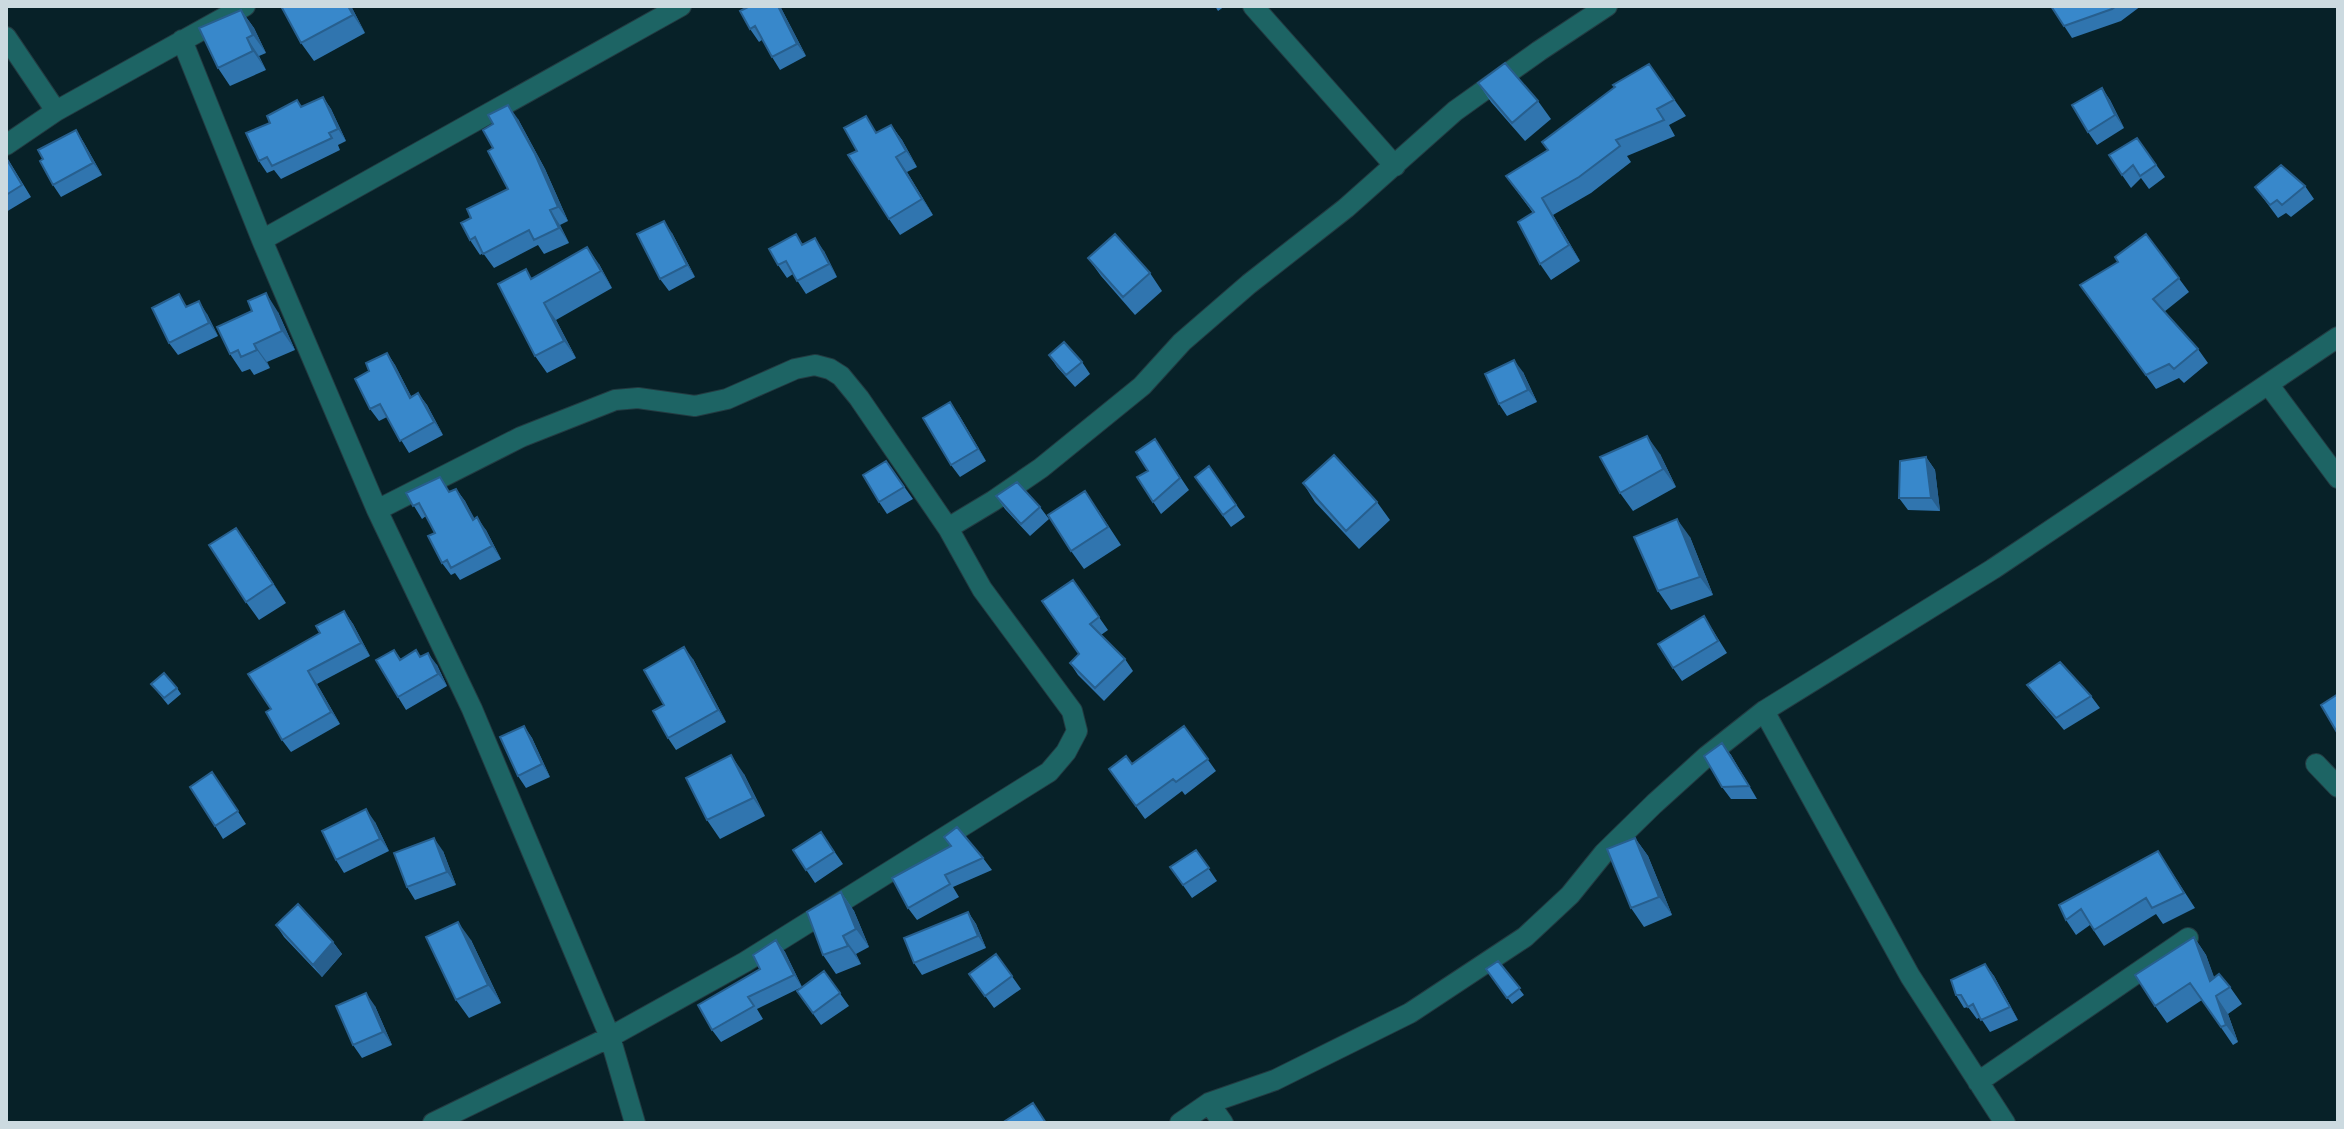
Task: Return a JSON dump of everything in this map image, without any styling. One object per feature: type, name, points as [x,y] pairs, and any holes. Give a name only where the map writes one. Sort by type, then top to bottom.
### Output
[{"type":"street","points":[[6,145],[56,111],[245,6]]},
{"type":"street","points":[[262,240],[681,6]]},
{"type":"street","points":[[1253,6],[1395,166]]},
{"type":"street","points":[[948,528],[1005,493],[1142,386],[1182,342],[1395,166],[1455,111],[1607,6]]},
{"type":"street","points":[[6,37],[56,111]]},
{"type":"street","points":[[182,40],[262,240],[377,510],[472,709],[610,1037],[635,1123]]},
{"type":"street","points":[[1180,1123],[1209,1103],[1275,1080],[1410,1013],[1525,937],[1570,895],[1604,853],[1654,804],[1707,756],[1764,711],[1993,569],[2338,337]]},
{"type":"street","points":[[377,510],[521,437],[588,408],[615,400],[638,398],[695,406],[727,399],[795,369],[815,365],[830,369],[841,376],[859,398],[948,528],[982,589],[1072,711],[1077,731],[1066,752],[1049,772],[745,962],[610,1037],[433,1123]]},
{"type":"street","points":[[2268,384],[2338,478]]},
{"type":"street","points":[[1764,711],[1910,976],[2005,1123]]},
{"type":"street","points":[[2316,764],[2338,787]]},
{"type":"street","points":[[1978,1082],[2188,938]]},
{"type":"street","points":[[1209,1103],[1223,1123]]},
{"type":"building","points":[[281,6],[348,6],[353,15],[301,43]]},
{"type":"building","points":[[750,6],[778,6],[797,44],[772,57],[755,26],[750,29],[740,11]]},
{"type":"building","points":[[2051,6],[2116,6],[2064,26]]},
{"type":"building","points":[[241,10],[253,35],[247,38],[253,51],[218,68],[199,28]]},
{"type":"building","points":[[1505,63],[1538,101],[1512,123],[1478,83]]},
{"type":"building","points":[[1649,64],[1674,100],[1657,109],[1664,120],[1616,140],[1620,146],[1579,177],[1542,198],[1569,245],[1540,264],[1518,222],[1534,212],[1506,176],[1548,150],[1542,142],[1615,87],[1613,85]]},
{"type":"building","points":[[2102,88],[2115,115],[2088,132],[2072,105]]},
{"type":"building","points":[[323,97],[338,129],[329,133],[332,138],[272,166],[267,157],[259,161],[246,133],[270,123],[267,116],[297,100],[301,107]]},
{"type":"building","points":[[508,105],[535,154],[558,207],[550,210],[559,228],[534,240],[529,230],[483,254],[475,237],[470,240],[461,223],[471,218],[467,209],[508,189],[488,151],[493,148],[483,130],[493,124],[488,115]]},
{"type":"building","points":[[866,116],[876,133],[891,125],[906,151],[896,157],[922,199],[889,219],[848,155],[857,151],[844,128]]},
{"type":"building","points":[[76,130],[93,163],[53,185],[40,161],[43,159],[38,150]]},
{"type":"building","points":[[2137,138],[2156,165],[2140,176],[2133,165],[2122,175],[2109,155]]},
{"type":"building","points":[[6,158],[22,185],[6,195]]},
{"type":"building","points":[[2281,165],[2305,186],[2282,205],[2277,200],[2270,205],[2255,187]]},
{"type":"building","points":[[664,221],[687,265],[660,279],[637,234]]},
{"type":"building","points":[[796,234],[802,245],[815,238],[829,264],[797,281],[786,261],[778,265],[769,249]]},
{"type":"building","points":[[1115,234],[1150,273],[1123,297],[1088,258]]},
{"type":"building","points":[[2146,234],[2179,278],[2153,299],[2198,349],[2174,369],[2169,364],[2146,375],[2080,285],[2118,262],[2115,257]]},
{"type":"building","points":[[587,247],[601,271],[544,303],[564,341],[535,356],[498,284],[526,269],[531,279]]},
{"type":"building","points":[[266,293],[282,331],[254,344],[257,350],[241,357],[238,350],[230,354],[217,327],[252,311],[248,301]]},
{"type":"building","points":[[179,294],[186,307],[199,301],[209,323],[169,343],[152,308]]},
{"type":"building","points":[[1064,342],[1082,362],[1066,375],[1049,355]]},
{"type":"building","points":[[387,353],[410,398],[418,393],[434,422],[400,441],[380,404],[370,409],[355,379],[369,371],[366,363]]},
{"type":"building","points":[[1514,360],[1528,390],[1499,404],[1485,374]]},
{"type":"building","points":[[950,402],[978,449],[951,465],[923,418]]},
{"type":"building","points":[[1647,436],[1663,469],[1620,493],[1600,457]]},
{"type":"building","points":[[1155,439],[1180,478],[1153,502],[1137,477],[1148,471],[1136,452]]},
{"type":"building","points":[[1334,455],[1377,502],[1346,531],[1303,483]]},
{"type":"building","points":[[1926,457],[1931,498],[1899,498],[1900,461]]},
{"type":"building","points":[[886,461],[904,487],[879,502],[863,475]]},
{"type":"building","points":[[1209,466],[1236,505],[1223,515],[1195,477]]},
{"type":"building","points":[[440,477],[449,492],[456,489],[473,520],[477,517],[492,546],[451,568],[447,560],[442,563],[428,536],[435,533],[419,503],[413,506],[406,493]]},
{"type":"building","points":[[1017,482],[1040,507],[1021,524],[996,496]]},
{"type":"building","points":[[1085,491],[1108,527],[1071,551],[1048,515]]},
{"type":"building","points":[[1677,519],[1700,577],[1658,591],[1634,537]]},
{"type":"building","points":[[236,528],[273,584],[246,602],[209,545]]},
{"type":"building","points":[[1073,580],[1099,617],[1090,624],[1125,659],[1095,688],[1070,663],[1079,654],[1042,601]]},
{"type":"building","points":[[344,611],[361,643],[308,671],[331,712],[282,740],[266,712],[271,709],[248,674],[320,633],[316,626]]},
{"type":"building","points":[[1704,616],[1718,641],[1673,668],[1658,644]]},
{"type":"building","points":[[684,647],[718,710],[668,738],[653,711],[664,705],[644,670]]},
{"type":"building","points":[[394,650],[400,660],[416,650],[420,657],[428,653],[438,674],[398,697],[376,660]]},
{"type":"building","points":[[2060,662],[2091,696],[2056,718],[2027,685]]},
{"type":"building","points":[[164,673],[177,688],[164,698],[151,684]]},
{"type":"building","points":[[2338,694],[2338,734],[2321,705]]},
{"type":"building","points":[[524,726],[542,764],[518,776],[500,737]]},
{"type":"building","points":[[1184,726],[1208,759],[1136,806],[1109,769],[1126,756],[1132,764]]},
{"type":"building","points":[[1722,743],[1749,786],[1722,787],[1704,756]]},
{"type":"building","points":[[731,755],[753,798],[707,820],[686,778]]},
{"type":"building","points":[[212,772],[238,811],[215,826],[190,787]]},
{"type":"building","points":[[366,809],[380,839],[336,860],[322,831]]},
{"type":"building","points":[[957,827],[983,858],[945,875],[950,884],[908,908],[892,878],[951,846],[944,837]]},
{"type":"building","points":[[821,832],[834,852],[806,870],[793,850]]},
{"type":"building","points":[[434,838],[447,872],[407,887],[394,853]]},
{"type":"building","points":[[1635,838],[1659,897],[1631,908],[1607,849]]},
{"type":"building","points":[[1196,850],[1209,868],[1183,885],[1170,867]]},
{"type":"building","points":[[2158,851],[2184,893],[2152,908],[2146,898],[2094,930],[2081,909],[2066,920],[2059,905]]},
{"type":"building","points":[[841,892],[856,929],[843,936],[848,946],[823,955],[807,912]]},
{"type":"building","points":[[298,904],[333,942],[313,965],[276,925]]},
{"type":"building","points":[[968,912],[978,936],[914,963],[904,938]]},
{"type":"building","points":[[458,922],[488,985],[456,1000],[426,937]]},
{"type":"building","points":[[2194,937],[2210,981],[2219,974],[2230,987],[2216,996],[2226,1025],[2221,1027],[2190,983],[2155,1006],[2135,975]]},
{"type":"building","points":[[776,940],[794,975],[748,997],[754,1006],[712,1030],[698,1005],[760,969],[753,955]]},
{"type":"building","points":[[996,954],[1012,976],[985,996],[969,974]]},
{"type":"building","points":[[1498,961],[1520,988],[1507,998],[1486,969]]},
{"type":"building","points":[[1985,964],[2010,1007],[1981,1020],[1973,1004],[1968,1007],[1961,995],[1956,995],[1951,980]]},
{"type":"building","points":[[824,971],[840,993],[813,1013],[797,991]]},
{"type":"building","points":[[366,993],[383,1032],[353,1045],[336,1006]]},
{"type":"building","points":[[1033,1103],[1046,1123],[1002,1123]]}]
